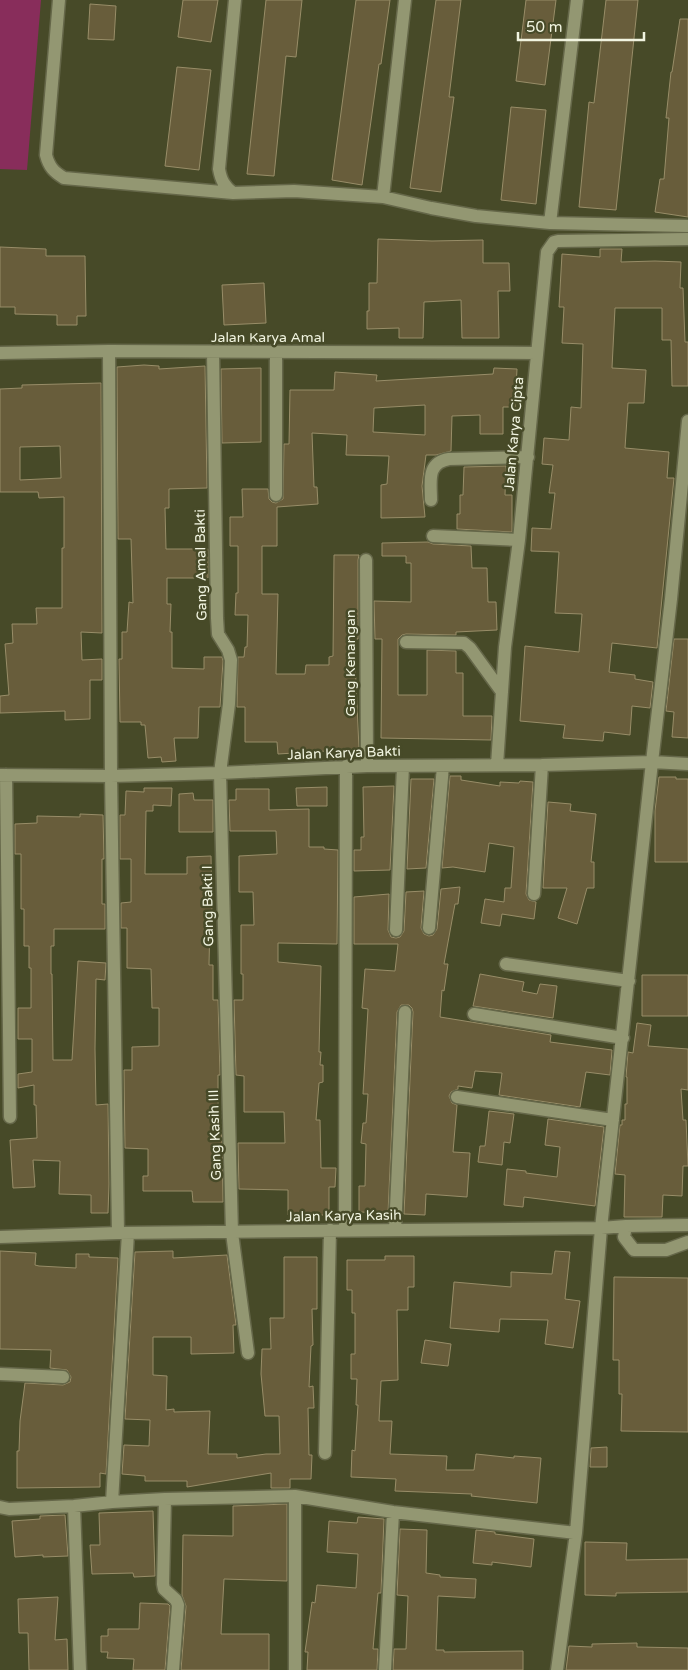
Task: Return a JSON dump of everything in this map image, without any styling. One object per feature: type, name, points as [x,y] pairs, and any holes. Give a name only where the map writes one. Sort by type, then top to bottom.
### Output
[{"type":"street","points":[[59,0],[46,156],[48,164],[54,172],[64,178],[233,193],[294,191],[384,197],[476,216],[550,223],[688,226]]},
{"type":"street","points":[[233,193],[222,181],[219,169],[235,0]]},
{"type":"street","points":[[384,197],[405,0]]},
{"type":"street","points":[[550,223],[578,0]]},
{"type":"street","name":"Jalan Karya Cipta","points":[[497,765],[505,647],[528,457],[536,353],[547,252],[554,242],[688,239]]},
{"type":"street","points":[[109,351],[112,776],[123,1233],[112,1502]]},
{"type":"street","name":"Jalan Karya Amal","points":[[0,353],[109,351],[536,353]]},
{"type":"street","name":"Gang Amal Bakti","points":[[213,352],[217,618],[219,636],[228,650],[231,660],[229,704],[220,774]]},
{"type":"street","points":[[276,352],[276,495]]},
{"type":"street","points":[[557,1670],[576,1533],[601,1228],[671,599],[688,420]]},
{"type":"street","points":[[431,500],[432,470],[436,463],[440,461],[449,459],[528,457]]},
{"type":"street","points":[[434,536],[519,540]]},
{"type":"street","name":"Gang Kenangan","points":[[366,560],[366,766]]},
{"type":"street","points":[[406,642],[464,643],[470,648],[502,692]]},
{"type":"street","name":"Jalan Karya Bakti","points":[[3,775],[112,776],[220,774],[346,766],[542,765],[652,762],[688,764]]},
{"type":"street","points":[[534,894],[542,765]]},
{"type":"street","points":[[345,1230],[346,766]]},
{"type":"street","points":[[396,930],[403,766]]},
{"type":"street","points":[[429,928],[443,766]]},
{"type":"street","name":"Gang Bakti I","points":[[220,774],[227,1037]]},
{"type":"street","points":[[3,775],[10,1117]]},
{"type":"street","points":[[506,964],[629,981]]},
{"type":"street","points":[[395,1230],[405,1012]]},
{"type":"street","points":[[474,1014],[622,1038]]},
{"type":"street","name":"Gang Kasih III","points":[[227,1037],[232,1233],[248,1353]]},
{"type":"street","points":[[457,1097],[613,1120]]},
{"type":"street","name":"Jalan Karya Kasih","points":[[0,1236],[330,1230],[601,1228],[688,1225]]},
{"type":"street","points":[[626,1226],[624,1236],[634,1250],[666,1250],[688,1242]]},
{"type":"street","points":[[325,1453],[330,1230]]},
{"type":"street","points":[[0,1374],[63,1377]]},
{"type":"street","points":[[0,1507],[9,1509],[165,1499],[295,1496],[393,1512],[576,1533]]},
{"type":"street","points":[[295,1496],[295,1670]]},
{"type":"street","points":[[165,1499],[163,1584],[164,1589],[176,1600],[178,1605],[173,1670]]},
{"type":"street","points":[[74,1506],[80,1670]]},
{"type":"street","points":[[385,1670],[393,1512]]},
{"type":"shaded area","points":[[0,0],[41,0],[27,170],[0,169]]},
{"type":"building","points":[[183,0],[218,0],[211,42],[178,37]]},
{"type":"building","points":[[266,0],[302,0],[296,57],[286,56],[274,176],[247,174]]},
{"type":"building","points":[[356,0],[390,0],[362,185],[332,180]]},
{"type":"building","points":[[436,0],[461,0],[449,97],[454,97],[441,192],[410,188]]},
{"type":"building","points":[[526,0],[556,0],[545,85],[516,81]]},
{"type":"building","points":[[606,0],[638,0],[616,210],[579,207],[589,102],[594,103]]},
{"type":"building","points":[[90,4],[116,6],[114,40],[88,39]]},
{"type":"building","points":[[680,19],[688,19],[688,217],[655,212],[660,179],[664,179],[669,118],[666,118]]},
{"type":"building","points":[[177,67],[211,70],[199,170],[165,166]]},
{"type":"building","points":[[511,107],[546,110],[536,204],[501,200]]},
{"type":"building","points":[[378,239],[483,240],[483,263],[509,263],[510,291],[498,291],[499,338],[462,338],[461,300],[424,302],[423,338],[399,338],[399,328],[367,329],[369,283],[377,283]]},
{"type":"building","points":[[0,247],[46,249],[46,256],[85,256],[86,316],[77,316],[77,325],[57,325],[57,315],[15,314],[15,307],[0,307]]},
{"type":"building","points":[[600,249],[622,249],[621,262],[681,262],[680,288],[683,288],[685,342],[688,342],[688,386],[672,386],[671,340],[662,340],[662,308],[615,308],[612,368],[646,370],[644,403],[628,403],[625,448],[669,452],[667,478],[674,478],[657,648],[612,643],[609,672],[635,675],[635,679],[653,682],[650,708],[632,706],[630,735],[604,732],[603,741],[563,738],[565,725],[520,721],[525,646],[579,652],[582,614],[555,613],[559,552],[531,551],[532,528],[551,529],[555,493],[549,493],[553,465],[542,464],[544,438],[569,440],[571,407],[581,408],[583,344],[562,343],[564,307],[559,307],[562,254],[600,257]]},
{"type":"building","points":[[264,283],[266,323],[224,325],[222,285]]},
{"type":"building","points":[[159,366],[159,369],[205,366],[207,488],[169,489],[169,508],[165,508],[166,549],[208,549],[208,578],[167,578],[167,604],[171,604],[172,668],[204,669],[204,657],[222,657],[223,661],[220,707],[199,707],[198,738],[174,738],[176,761],[162,762],[161,757],[148,758],[145,725],[141,725],[141,722],[120,722],[119,659],[122,659],[122,632],[127,632],[129,602],[133,603],[131,539],[118,539],[117,367]]},
{"type":"building","points":[[261,368],[261,442],[222,443],[221,369]]},
{"type":"building","points":[[494,368],[517,369],[515,407],[503,407],[503,434],[480,434],[480,415],[452,416],[451,451],[436,455],[426,455],[422,486],[425,517],[381,518],[381,485],[387,484],[389,456],[346,455],[347,435],[312,433],[314,487],[317,487],[318,504],[277,507],[277,546],[262,546],[262,594],[278,594],[276,674],[305,674],[306,665],[329,665],[329,657],[333,656],[334,555],[359,555],[358,639],[354,639],[359,749],[278,754],[277,742],[245,742],[245,707],[237,707],[238,657],[244,657],[245,647],[247,647],[248,615],[235,615],[236,593],[238,593],[238,546],[230,546],[230,517],[243,517],[242,489],[268,489],[269,499],[272,502],[276,503],[283,499],[284,444],[289,444],[290,390],[334,390],[335,372],[377,375],[376,381],[493,374]],"holes":[[[425,405],[425,435],[373,432],[374,408]]]},
{"type":"building","points":[[101,383],[102,633],[81,632],[82,660],[102,659],[102,680],[90,680],[90,719],[65,720],[65,711],[0,713],[0,696],[9,695],[5,644],[13,643],[12,624],[37,624],[36,608],[62,608],[64,497],[39,498],[38,492],[0,492],[0,389],[22,388],[22,385]],"holes":[[[60,446],[61,478],[20,480],[20,447]]]},
{"type":"building","points":[[506,466],[505,495],[512,495],[512,532],[457,529],[457,514],[460,514],[460,495],[463,495],[464,467]]},
{"type":"building","points":[[428,542],[433,544],[471,546],[472,568],[487,568],[488,602],[496,602],[497,630],[456,632],[456,635],[402,635],[398,639],[398,695],[427,695],[427,650],[456,651],[456,673],[463,673],[463,716],[492,716],[491,740],[381,738],[382,639],[375,639],[374,601],[411,602],[411,563],[406,563],[406,556],[382,556],[382,543]]},
{"type":"building","points":[[674,639],[688,639],[688,738],[672,737],[674,712],[666,711]]},
{"type":"building","points":[[450,776],[461,776],[461,780],[500,786],[500,782],[533,782],[526,894],[529,900],[536,902],[534,919],[502,914],[500,926],[481,923],[485,899],[504,902],[505,888],[511,888],[514,847],[489,843],[485,872],[453,867],[442,868]]},
{"type":"building","points":[[659,777],[688,779],[688,862],[655,862],[655,811]]},
{"type":"building","points":[[411,779],[434,779],[426,868],[407,869]]},
{"type":"building","points":[[394,786],[390,870],[354,871],[354,850],[361,850],[361,837],[364,837],[363,787]]},
{"type":"building","points":[[327,787],[327,806],[297,806],[296,788]]},
{"type":"building","points":[[144,788],[172,788],[171,806],[153,805],[153,811],[146,811],[145,874],[187,874],[187,857],[211,856],[212,920],[210,920],[209,965],[213,965],[213,1000],[218,1000],[220,1075],[218,1075],[218,1118],[220,1118],[222,1143],[223,1202],[193,1202],[192,1191],[143,1191],[143,1176],[148,1176],[148,1149],[125,1148],[124,1070],[132,1070],[132,1047],[159,1046],[159,1008],[152,1008],[151,969],[127,968],[127,928],[121,928],[121,903],[131,902],[131,859],[120,859],[120,815],[125,815],[126,791],[144,792]]},
{"type":"building","points":[[236,789],[269,789],[269,810],[309,809],[309,847],[324,847],[324,849],[338,850],[337,944],[278,943],[278,962],[321,966],[319,1052],[321,1052],[320,1065],[323,1065],[323,1082],[319,1083],[316,1120],[320,1120],[321,1168],[336,1168],[335,1187],[329,1187],[329,1215],[288,1215],[288,1190],[239,1189],[238,1143],[285,1143],[284,1112],[244,1112],[244,1076],[236,1075],[234,1000],[243,1000],[241,925],[254,925],[253,892],[239,892],[239,856],[277,854],[276,831],[230,831],[229,800],[236,800]]},
{"type":"building","points":[[193,793],[194,800],[213,800],[213,832],[179,832],[179,794]]},
{"type":"building","points":[[548,802],[571,804],[570,811],[596,814],[591,862],[594,862],[594,888],[587,888],[577,924],[558,918],[567,888],[543,888]]},
{"type":"building","points":[[80,814],[103,815],[102,904],[105,904],[105,929],[54,929],[54,946],[51,946],[53,1060],[72,1060],[78,961],[106,963],[105,980],[96,979],[95,1049],[96,1105],[108,1104],[108,1213],[91,1213],[91,1195],[59,1194],[60,1161],[33,1160],[35,1187],[13,1188],[10,1140],[37,1138],[34,1085],[18,1088],[18,1074],[32,1072],[32,1039],[18,1039],[18,1008],[31,1008],[31,968],[29,968],[29,946],[24,946],[24,909],[21,909],[21,854],[15,854],[15,824],[37,823],[37,816],[80,817]]},
{"type":"building","points":[[460,887],[458,904],[455,904],[444,964],[448,964],[444,991],[442,990],[440,1017],[551,1035],[550,1042],[612,1050],[610,1075],[586,1072],[580,1107],[499,1095],[502,1073],[475,1071],[472,1088],[458,1086],[458,1089],[451,1092],[449,1096],[452,1103],[457,1105],[453,1152],[470,1153],[467,1197],[426,1194],[425,1215],[404,1214],[413,1012],[409,1005],[401,1005],[397,1012],[388,1213],[359,1212],[359,1186],[365,1186],[366,1144],[361,1143],[363,1123],[366,1123],[368,1094],[363,1094],[368,1009],[362,1008],[365,969],[395,971],[398,944],[354,944],[354,897],[389,894],[388,930],[391,937],[396,938],[400,937],[404,931],[406,892],[424,891],[421,928],[424,934],[429,936],[433,935],[437,929],[441,889]]},
{"type":"building","points":[[480,974],[524,982],[522,991],[537,994],[540,984],[557,986],[553,1018],[473,1006]]},
{"type":"building","points":[[642,975],[688,975],[688,1016],[642,1016]]},
{"type":"building","points":[[637,1023],[651,1025],[648,1046],[688,1049],[688,1090],[681,1089],[683,1120],[686,1120],[688,1166],[683,1166],[682,1196],[663,1195],[662,1217],[624,1217],[625,1175],[615,1174],[620,1125],[622,1125],[622,1120],[625,1120],[625,1104],[627,1104],[626,1077],[628,1052],[633,1053]]},
{"type":"building","points":[[489,1111],[514,1114],[510,1143],[504,1142],[502,1165],[478,1162],[480,1146],[485,1146]]},
{"type":"building","points":[[548,1119],[604,1127],[595,1206],[524,1197],[523,1207],[504,1205],[507,1169],[557,1177],[560,1147],[545,1145]]},
{"type":"building","points":[[0,1251],[36,1253],[35,1265],[39,1266],[76,1268],[76,1254],[89,1254],[89,1257],[118,1258],[106,1474],[100,1473],[100,1487],[17,1488],[17,1451],[19,1451],[20,1421],[25,1383],[63,1385],[70,1382],[71,1377],[67,1370],[50,1368],[51,1350],[0,1349]]},
{"type":"building","points":[[173,1251],[173,1258],[227,1255],[236,1325],[233,1325],[234,1353],[191,1354],[191,1337],[153,1337],[153,1375],[167,1376],[166,1410],[174,1409],[174,1412],[210,1411],[208,1454],[237,1454],[237,1458],[280,1454],[279,1416],[265,1416],[261,1374],[262,1349],[271,1349],[270,1318],[284,1318],[284,1257],[317,1257],[317,1309],[312,1309],[313,1345],[311,1346],[309,1387],[313,1386],[314,1408],[308,1408],[309,1455],[312,1455],[311,1479],[290,1479],[290,1488],[271,1488],[271,1473],[187,1487],[187,1481],[145,1481],[145,1476],[122,1474],[124,1445],[149,1446],[150,1420],[125,1419],[135,1252]]},
{"type":"building","points":[[555,1251],[570,1252],[565,1299],[580,1301],[573,1348],[545,1344],[548,1320],[500,1319],[499,1332],[450,1328],[454,1282],[511,1287],[511,1272],[552,1274]]},
{"type":"building","points":[[385,1256],[414,1256],[414,1287],[408,1287],[408,1310],[397,1310],[398,1380],[381,1381],[379,1421],[392,1421],[390,1454],[447,1456],[446,1470],[474,1470],[476,1454],[514,1458],[514,1456],[541,1458],[537,1503],[471,1496],[472,1494],[395,1491],[396,1479],[351,1477],[352,1450],[355,1451],[358,1405],[356,1405],[357,1379],[351,1379],[351,1354],[355,1354],[355,1313],[352,1313],[352,1290],[347,1290],[347,1260],[385,1260]]},
{"type":"building","points":[[614,1277],[688,1278],[688,1432],[621,1431],[622,1394],[619,1394],[619,1360],[613,1360]]},
{"type":"building","points":[[425,1340],[451,1344],[448,1366],[421,1363]]},
{"type":"building","points":[[607,1447],[607,1467],[590,1467],[591,1448]]},
{"type":"building","points":[[287,1504],[287,1581],[224,1579],[221,1634],[269,1634],[269,1670],[181,1670],[186,1606],[182,1595],[183,1535],[233,1536],[233,1506]]},
{"type":"building","points":[[153,1511],[155,1576],[134,1577],[133,1573],[92,1574],[90,1545],[100,1545],[99,1513]]},
{"type":"building","points":[[65,1515],[68,1556],[15,1557],[12,1521],[40,1519],[40,1516]]},
{"type":"building","points":[[358,1517],[384,1519],[381,1593],[378,1593],[373,1649],[378,1649],[377,1670],[307,1670],[308,1652],[305,1652],[312,1602],[315,1603],[317,1585],[356,1588],[358,1554],[327,1552],[329,1521],[357,1523]]},
{"type":"building","points":[[400,1529],[427,1530],[426,1573],[440,1575],[440,1577],[476,1579],[475,1598],[438,1596],[436,1650],[444,1650],[444,1652],[523,1651],[523,1670],[393,1670],[394,1649],[406,1649],[408,1596],[397,1595]]},
{"type":"building","points":[[476,1530],[534,1539],[531,1567],[492,1562],[492,1565],[473,1563]]},
{"type":"building","points":[[585,1542],[627,1543],[626,1560],[688,1559],[688,1592],[616,1593],[616,1596],[585,1595]]},
{"type":"building","points":[[58,1597],[55,1640],[67,1639],[68,1670],[29,1670],[28,1633],[19,1633],[18,1599]]},
{"type":"building","points":[[140,1603],[168,1604],[170,1606],[165,1670],[133,1670],[134,1659],[107,1658],[108,1652],[101,1652],[101,1636],[108,1636],[108,1629],[139,1629]]},
{"type":"building","points":[[637,1643],[637,1647],[688,1648],[688,1670],[566,1670],[569,1646],[592,1647],[592,1644]]}]
